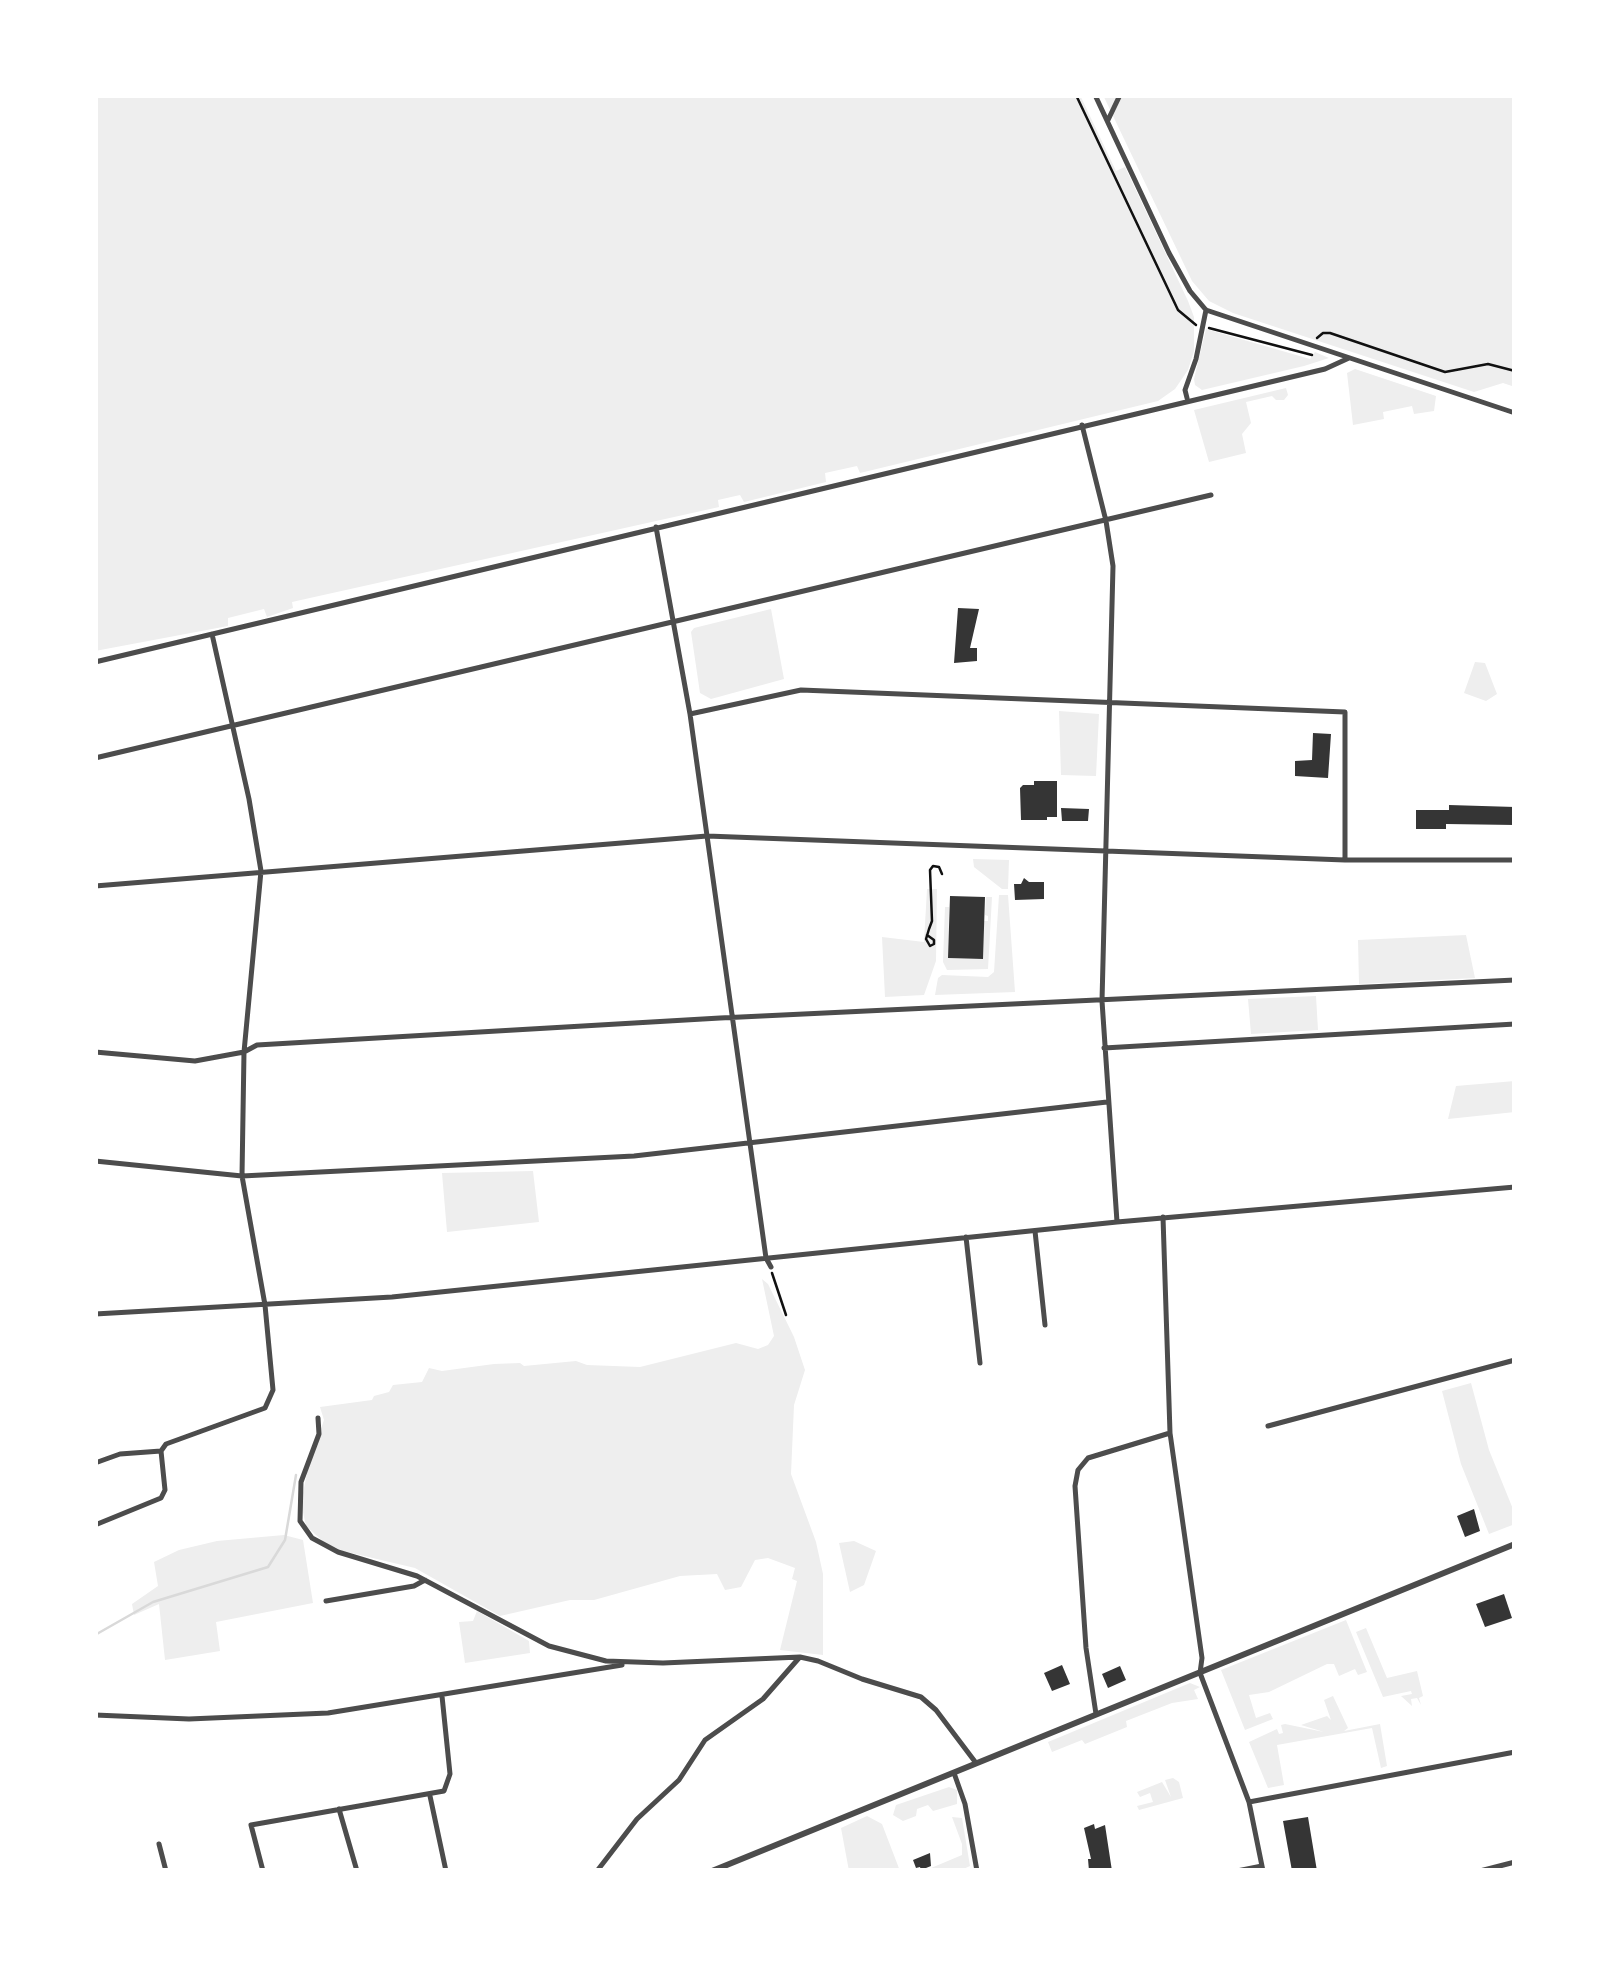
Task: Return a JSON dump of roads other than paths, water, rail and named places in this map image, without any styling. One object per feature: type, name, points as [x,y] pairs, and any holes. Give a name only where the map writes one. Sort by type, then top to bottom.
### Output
[{"type":"street","points":[[1096,95],[1183,280],[1206,310],[1515,413]]},
{"type":"street","points":[[1108,120],[1120,95]]},
{"type":"street","points":[[1187,400],[1186,390],[1206,310]]},
{"type":"street","points":[[95,662],[1325,369],[1350,358]]},
{"type":"street","points":[[1082,425],[1106,521],[1112,566],[1102,1001],[1117,1222]]},
{"type":"street","points":[[95,758],[1211,495]]},
{"type":"street","points":[[656,527],[676,623],[766,1258],[771,1267]]},
{"type":"street","points":[[95,1524],[161,1498],[165,1490],[161,1451],[166,1444],[265,1408],[273,1390],[265,1305],[242,1176],[244,1052],[261,872],[212,634]]},
{"type":"street","points":[[690,714],[802,690],[1345,712],[1345,860]]},
{"type":"street","points":[[95,886],[708,836],[1345,860],[1515,860]]},
{"type":"street","points":[[95,1052],[178,1061],[244,1052],[257,1045],[1515,980]]},
{"type":"street","points":[[1104,1048],[1515,1024]]},
{"type":"street","points":[[95,1162],[242,1176],[634,1156],[1107,1102]]},
{"type":"street","points":[[95,1314],[392,1297],[1163,1217],[1515,1187]]},
{"type":"street","points":[[1163,1217],[1170,1432],[1202,1658],[1200,1672],[1249,1802],[1262,1869],[1237,1871]]},
{"type":"street","points":[[1035,1231],[1045,1325]]},
{"type":"street","points":[[966,1238],[980,1363]]},
{"type":"street","points":[[1268,1426],[1515,1360]]},
{"type":"street","points":[[318,1418],[319,1434],[308,1458],[298,1504],[304,1530],[312,1538],[338,1552],[425,1580],[550,1646],[629,1664]]},
{"type":"street","points":[[1097,1715],[1086,1648],[1078,1470],[1088,1458],[1170,1432]]},
{"type":"street","points":[[95,1463],[120,1454],[161,1451]]},
{"type":"street","points":[[712,1871],[1515,1544]]},
{"type":"street","points":[[326,1601],[414,1586],[425,1580]]},
{"type":"street","points":[[95,1715],[189,1719],[328,1714],[629,1664],[800,1657],[920,1697],[936,1710],[976,1763]]},
{"type":"street","points":[[597,1871],[636,1818],[679,1780],[705,1740],[763,1698],[800,1657]]},
{"type":"street","points":[[263,1871],[251,1825],[444,1791],[450,1780],[442,1696]]},
{"type":"street","points":[[1249,1802],[1515,1752]]},
{"type":"street","points":[[954,1773],[966,1806],[978,1871]]},
{"type":"street","points":[[430,1796],[446,1871]]},
{"type":"street","points":[[339,1808],[357,1871]]},
{"type":"street","points":[[159,1844],[166,1871]]},
{"type":"street","points":[[1480,1871],[1515,1862]]},
{"type":"waterway","points":[[95,1635],[153,1602],[268,1567],[285,1540],[296,1475]]}]
